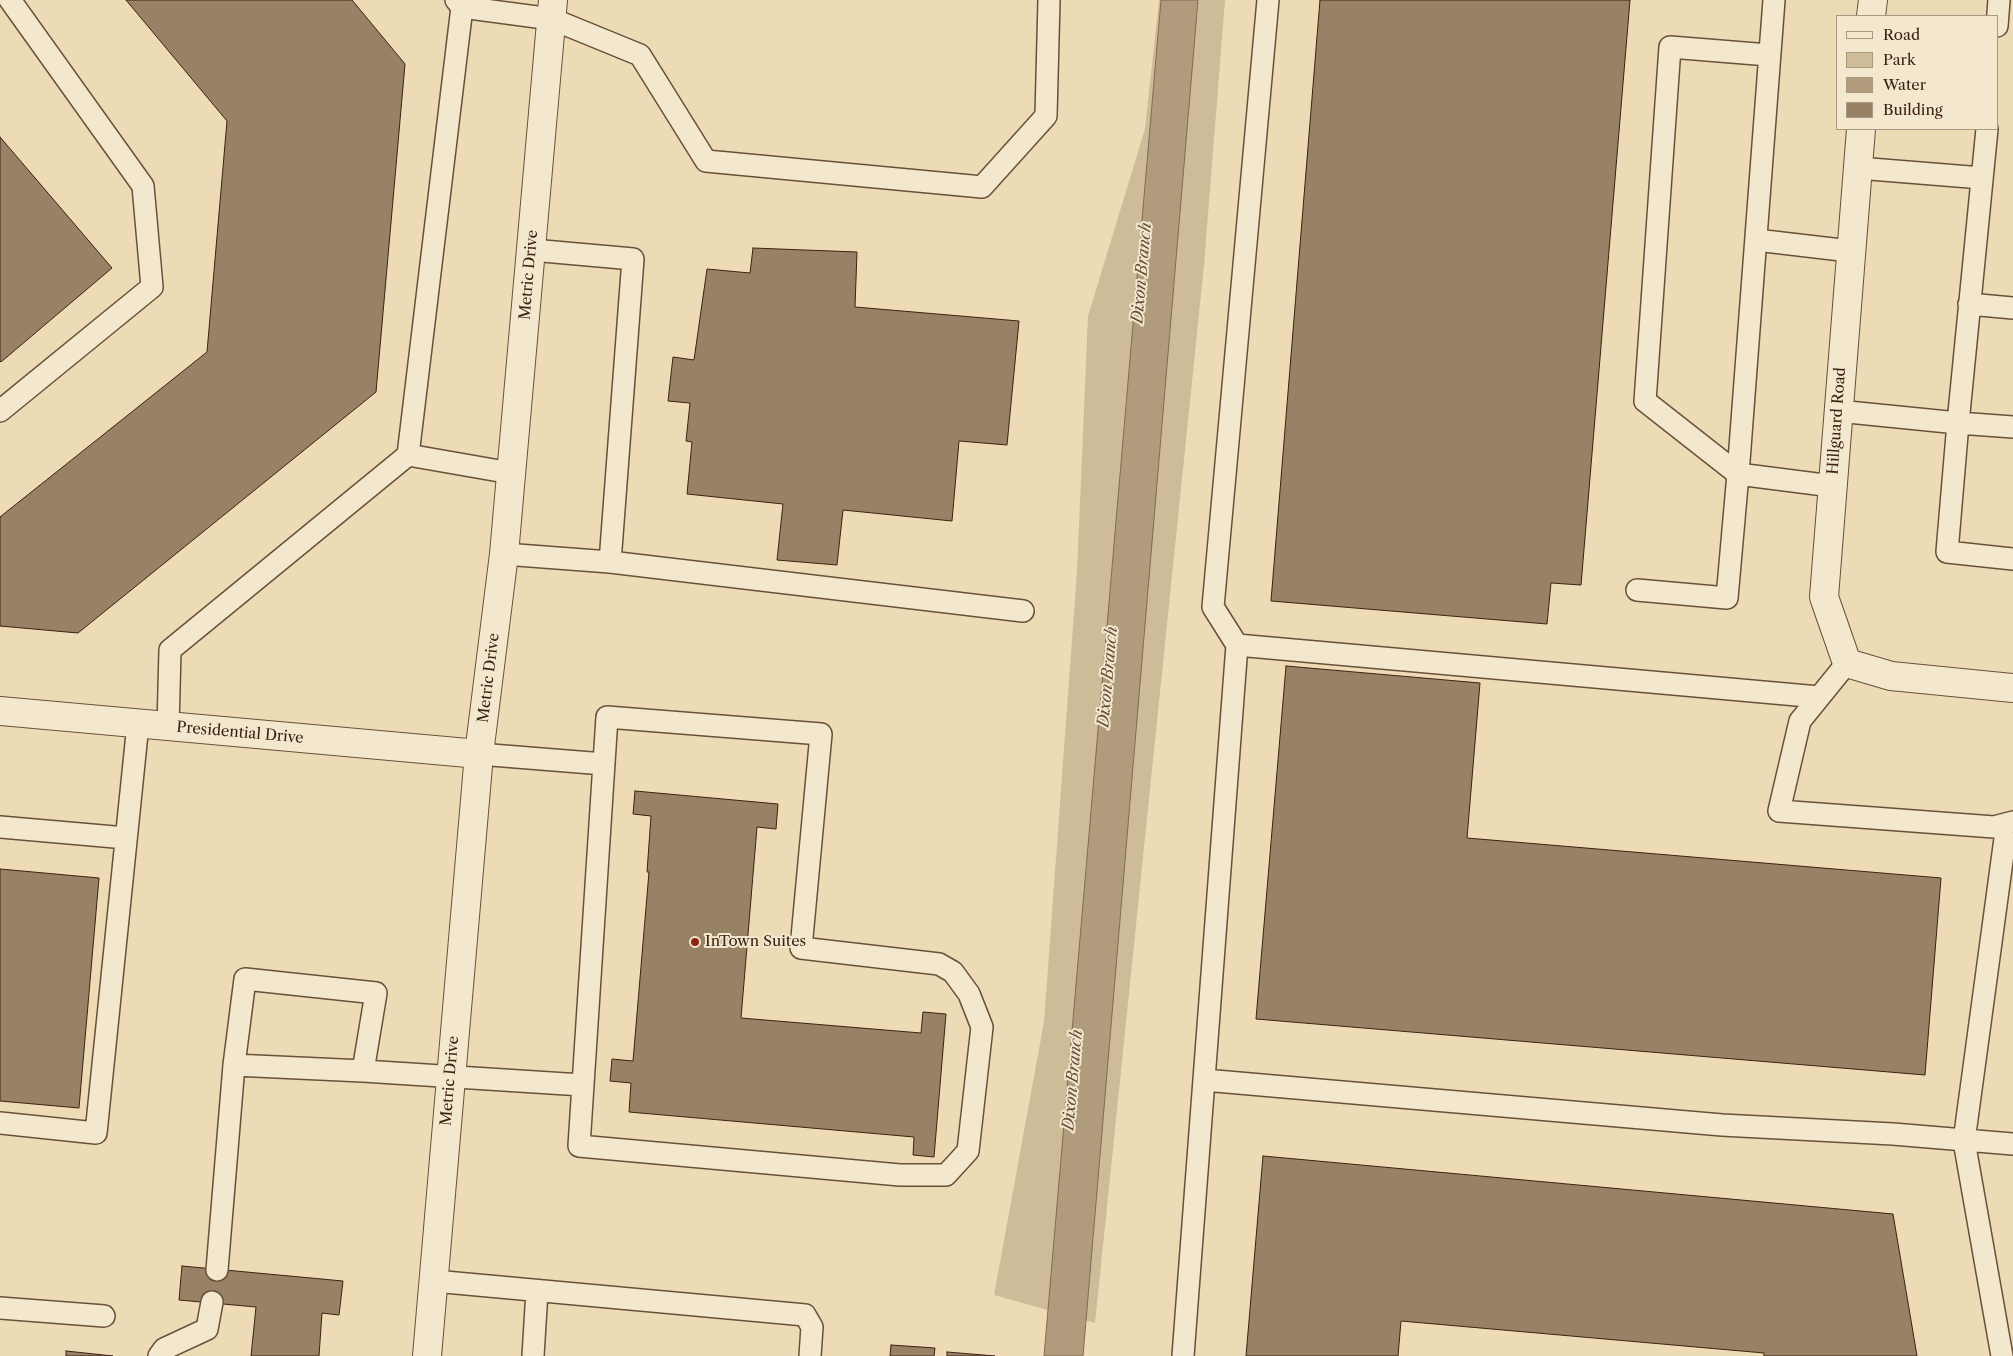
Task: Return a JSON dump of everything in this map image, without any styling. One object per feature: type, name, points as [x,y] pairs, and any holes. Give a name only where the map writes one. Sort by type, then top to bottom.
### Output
[{"type":"street","points":[[1871,15],[1873,0]]},
{"type":"street","name":"Metric Drive","points":[[427,1356],[479,754],[504,554],[553,9]]},
{"type":"street","name":"Hillguard Road","points":[[1847,663],[1824,597],[1861,130]]},
{"type":"street","points":[[1847,663],[1891,676],[2013,688]]},
{"type":"street","name":"Presidential Drive","points":[[0,711],[479,754]]},
{"type":"lane","points":[[0,411],[152,287],[143,186],[10,0]]},
{"type":"lane","points":[[168,726],[170,650],[408,455],[459,4],[553,9],[640,55],[706,161],[982,187],[1046,116],[1049,0]]},
{"type":"lane","points":[[1183,1356],[1237,645],[1214,606],[1268,0]]},
{"type":"lane","points":[[1637,590],[1726,598],[1738,474],[1774,0]]},
{"type":"lane","points":[[1998,15],[1999,0]]},
{"type":"lane","points":[[1769,55],[1670,47],[1645,401],[1738,474],[1832,486]]},
{"type":"lane","points":[[1987,130],[1947,552],[2013,559]]},
{"type":"lane","points":[[1858,168],[1982,178]]},
{"type":"lane","points":[[1756,240],[1850,251]]},
{"type":"lane","points":[[532,250],[633,259],[610,562]]},
{"type":"lane","points":[[1969,304],[2013,308]]},
{"type":"lane","points":[[1838,411],[2013,427]]},
{"type":"lane","points":[[408,455],[511,473]]},
{"type":"lane","points":[[504,554],[610,562],[1022,611]]},
{"type":"lane","points":[[1237,645],[1819,697]]},
{"type":"lane","points":[[1847,663],[1800,721],[1780,812],[1994,827],[2010,823],[1964,1141],[2002,1356]]},
{"type":"lane","points":[[607,717],[821,734],[801,948],[938,964],[953,972],[969,994],[982,1027],[968,1152],[946,1175],[900,1175],[579,1146],[582,1085],[607,717]]},
{"type":"lane","points":[[0,1123],[96,1133],[138,724]]},
{"type":"lane","points":[[479,754],[604,764]]},
{"type":"lane","points":[[0,827],[126,838]]},
{"type":"lane","points":[[217,1270],[234,1065],[245,979],[376,993],[363,1071]]},
{"type":"lane","points":[[234,1065],[582,1085]]},
{"type":"lane","points":[[1204,1080],[1722,1125],[1893,1134],[2013,1144]]},
{"type":"lane","points":[[434,1281],[805,1315],[812,1327],[810,1356]]},
{"type":"lane","points":[[533,1356],[537,1291]]},
{"type":"lane","points":[[159,1356],[164,1349],[207,1329],[212,1302]]},
{"type":"lane","points":[[0,1308],[104,1316]]},
{"type":"green space","points":[[1159,0],[1225,0],[1204,265],[1095,1323],[994,1295],[1044,1022],[1077,572],[1088,316],[1145,129]]},
{"type":"water","name":"Dixon Branch","points":[[1161,0],[1198,0],[1083,1356],[1044,1356]]},
{"type":"building","points":[[126,0],[352,0],[405,64],[376,392],[78,633],[0,626],[0,517],[207,352],[227,121]]},
{"type":"building","points":[[1320,0],[1630,0],[1581,585],[1551,583],[1547,624],[1271,601]]},
{"type":"building","points":[[0,137],[112,268],[1,362],[0,361]]},
{"type":"building","points":[[753,248],[857,252],[855,307],[1019,321],[1007,445],[959,441],[952,521],[843,510],[837,565],[777,560],[783,504],[687,494],[692,442],[686,441],[690,403],[668,401],[673,357],[694,360],[707,269],[750,273]]},
{"type":"building","points":[[1286,666],[1480,683],[1467,838],[1941,878],[1925,1075],[1256,1019]]},
{"type":"building","name":"InTown Suites","points":[[635,791],[778,804],[776,829],[757,827],[741,1018],[921,1033],[923,1012],[946,1014],[934,1157],[913,1155],[914,1137],[629,1112],[631,1083],[610,1081],[612,1059],[633,1061],[649,872],[647,872],[651,816],[633,814]]},
{"type":"building","points":[[0,869],[99,878],[79,1108],[0,1101]]},
{"type":"building","points":[[1263,1156],[1893,1214],[1917,1356],[1764,1356],[1764,1353],[1401,1321],[1398,1356],[1246,1356]]},
{"type":"building","points":[[182,1266],[343,1281],[339,1315],[322,1313],[319,1356],[251,1356],[256,1307],[179,1300]]},
{"type":"building","points":[[891,1345],[935,1348],[934,1356],[890,1356]]},
{"type":"building","points":[[66,1351],[113,1356],[66,1356]]},
{"type":"building","points":[[947,1352],[995,1356],[947,1356]]},
{"type":"place","name":"InTown Suites","points":[[695,942]]}]
